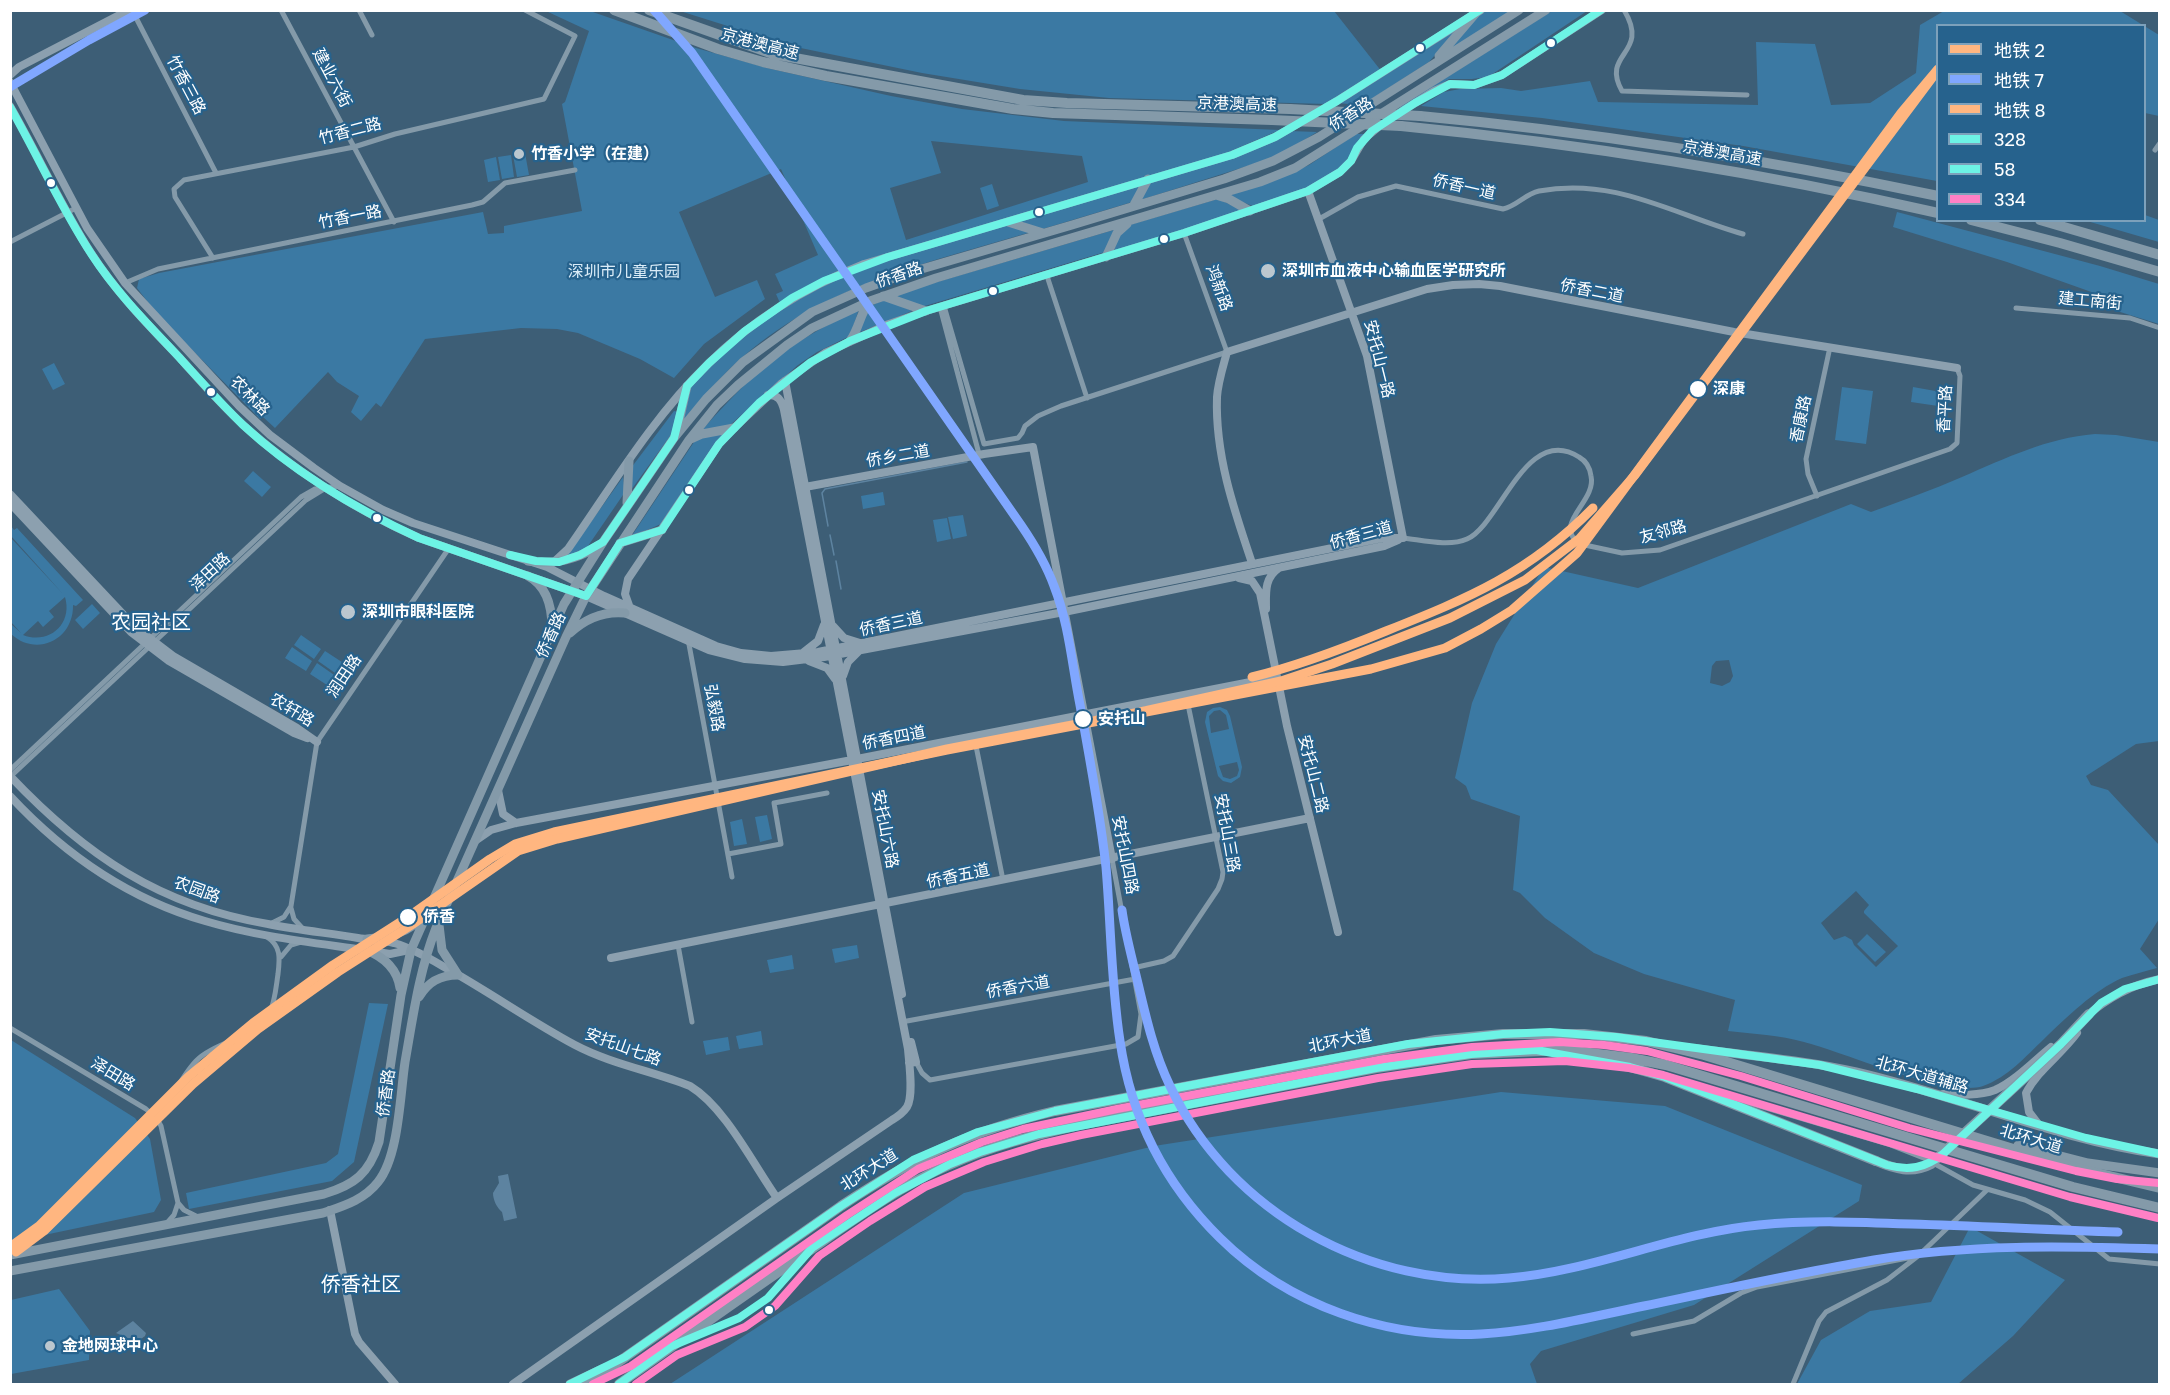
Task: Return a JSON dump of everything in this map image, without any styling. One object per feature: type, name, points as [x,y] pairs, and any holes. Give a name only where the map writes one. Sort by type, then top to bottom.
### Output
[{"type":"highway","name":"京港澳高速","points":[[614,10],[718,49],[763,62],[826,76],[1013,109],[1053,113],[1401,126],[1511,137],[1648,156],[1827,188],[1936,213]]},
{"type":"highway","name":"京港澳高速","points":[[649,10],[773,54],[1023,100],[1420,116],[1557,130],[1797,168],[1936,196]]},
{"type":"highway","points":[[1979,222],[2160,272]]},
{"type":"highway","points":[[2047,222],[2160,255]]},
{"type":"highway","points":[[1536,1050],[1630,1067],[1694,1088],[1876,1161],[1904,1170],[1918,1169],[1931,1164],[2061,1044],[2089,1014]]},
{"type":"highway","name":"北环大道","points":[[587,1384],[884,1177],[948,1144],[1020,1119],[1386,1048],[1467,1036],[1550,1032],[1646,1041],[1672,1046],[2076,1168],[2160,1188]]},
{"type":"highway","name":"北环大道","points":[[619,1384],[731,1303],[872,1207],[920,1178],[980,1152],[1039,1134],[1079,1125],[1364,1070],[1471,1054],[1536,1050],[1600,1053],[1666,1065],[2063,1184],[2160,1208]]},
{"type":"main road","name":"侨香路","points":[[10,1254],[324,1194],[343,1188],[368,1168],[379,1142],[401,995],[411,950],[571,591],[674,438],[706,399],[743,362],[812,312],[866,288],[908,273],[1274,161],[1319,137],[1519,10]]},
{"type":"main road","name":"侨香路","points":[[10,1271],[330,1210],[352,1202],[365,1194],[378,1181],[388,1165],[393,1144],[416,1001],[426,956],[439,920],[566,637],[589,593],[620,543],[689,440],[717,405],[762,364],[812,328],[883,296],[936,278],[1260,182],[1294,168],[1546,10]]},
{"type":"main road","points":[[1432,64],[1478,12]]},
{"type":"main road","points":[[1134,205],[1148,179]]},
{"type":"main road","points":[[1214,195],[1229,199],[1250,211]]},
{"type":"main road","points":[[1008,222],[1043,233]]},
{"type":"main road","points":[[1106,257],[1117,233],[1130,222]]},
{"type":"main road","points":[[883,296],[926,311]]},
{"type":"main road","points":[[850,341],[855,334],[861,314],[870,301]]},
{"type":"main road","points":[[674,438],[687,386]]},
{"type":"main road","points":[[689,440],[702,434],[734,428]]},
{"type":"main road","points":[[626,507],[629,461]]},
{"type":"main road","points":[[620,543],[662,530]]},
{"type":"main road","points":[[528,561],[553,563],[578,557],[603,542]]},
{"type":"main road","points":[[528,576],[538,582],[548,599],[552,632]]},
{"type":"main road","points":[[566,637],[592,618],[628,610]]},
{"type":"main road","points":[[367,939],[382,938],[403,932],[419,920],[427,910]]},
{"type":"main road","points":[[439,920],[442,950],[458,975]]},
{"type":"main road","points":[[366,950],[378,954],[392,966],[400,984],[401,995]]},
{"type":"main road","points":[[416,1001],[422,991],[432,982],[444,975],[458,975]]},
{"type":"main road","name":"北环大道辅路","points":[[1672,1046],[1820,1065],[1856,1072],[2039,1125],[2160,1154]]},
{"type":"main road","points":[[1902,1116],[2088,1163],[2160,1173]]},
{"type":"main road","points":[[189,1221],[192,1236]]},
{"type":"main road","points":[[167,1225],[173,1239]]},
{"type":"main road","points":[[570,1384],[625,1358]]},
{"type":"street","points":[[10,75],[19,67],[130,10]]},
{"type":"street","name":"竹香三路","points":[[130,10],[216,173]]},
{"type":"street","name":"建业六街","points":[[281,10],[394,222]]},
{"type":"street","points":[[359,10],[372,35]]},
{"type":"street","name":"竹香二路","points":[[213,258],[178,205],[174,192],[176,186],[184,180],[354,147],[395,134],[544,99],[575,36],[525,10]]},
{"type":"street","points":[[628,610],[625,594],[628,579],[719,444],[768,395],[811,362],[850,341],[926,311],[1184,233],[1308,191],[1340,172],[1351,161],[1357,148],[1372,131],[1415,103],[1450,84],[1474,85],[1502,75],[1602,10]]},
{"type":"street","points":[[1624,10],[1634,31],[1632,44],[1618,60],[1616,81],[1622,91],[1747,95]]},
{"type":"street","points":[[553,563],[568,549],[629,461],[687,386],[709,363],[751,327],[792,298],[824,281],[888,257],[1232,154],[1275,137],[1380,75],[1478,12]]},
{"type":"street","name":"农林路","points":[[10,82],[76,208],[101,250],[125,283],[257,423],[340,486],[383,510],[413,523],[555,570],[577,582],[589,593]]},
{"type":"street","name":"农林路","points":[[10,106],[79,234],[106,275],[156,334],[251,432],[326,489],[393,527],[571,591],[589,593]]},
{"type":"street","points":[[10,116],[23,128]]},
{"type":"street","points":[[2155,150],[2160,143]]},
{"type":"street","name":"竹香一路","points":[[125,283],[158,269],[483,202],[505,183],[574,170]]},
{"type":"street","name":"侨香一道","points":[[1319,219],[1358,197],[1396,186],[1503,209],[1516,204],[1536,191],[1589,187],[1620,192],[1743,234]]},
{"type":"street","name":"安托山一路","points":[[1308,191],[1367,356],[1403,538]]},
{"type":"street","points":[[10,242],[76,208]]},
{"type":"street","name":"鸿新路","points":[[1184,233],[1227,352]]},
{"type":"street","points":[[1047,276],[1087,398]]},
{"type":"street","name":"侨香二道","points":[[1227,352],[1427,289],[1479,284],[1500,286],[1734,332],[1957,368]]},
{"type":"street","points":[[942,307],[984,444],[1018,438],[1023,434],[1025,426],[1038,416],[1061,406],[1227,352]]},
{"type":"street","points":[[942,307],[980,454]]},
{"type":"street","name":"建工南街","points":[[2016,308],[2130,318],[2160,328]]},
{"type":"street","name":"香康路","points":[[1817,496],[1808,474],[1806,459],[1830,347]]},
{"type":"street","points":[[1227,352],[1217,399],[1219,433],[1225,476],[1252,563]]},
{"type":"street","name":"香平路","points":[[1950,449],[1957,443],[1960,376],[1957,368]]},
{"type":"street","name":"安托山六路","points":[[785,381],[840,684],[907,1021],[912,1063],[909,1102],[900,1114]]},
{"type":"street","name":"安托山六路","points":[[768,395],[779,398],[783,406],[828,619]]},
{"type":"street","name":"侨乡二道","points":[[805,486],[980,454],[1033,447]]},
{"type":"street","name":"安托山四路","points":[[912,1063],[930,1080],[1126,1044],[1138,1037],[1141,1014],[1135,979],[1033,447]]},
{"type":"street","name":"友邻路","points":[[1403,538],[1450,542],[1467,539],[1481,529],[1515,478],[1541,455],[1559,451],[1570,453],[1584,461],[1592,479],[1588,497],[1571,522],[1571,534],[1574,540],[1580,544],[1622,553],[1660,550],[1950,449]]},
{"type":"street","name":"泽田路","points":[[11,776],[301,497],[315,489],[340,486]]},
{"type":"street","name":"农轩路","points":[[10,494],[169,661],[294,733],[317,741]]},
{"type":"street","name":"农轩路","points":[[10,503],[131,632],[150,643]]},
{"type":"street","name":"侨香三道","points":[[866,646],[1062,602],[1252,563],[1382,537],[1403,538]]},
{"type":"street","name":"侨香三道","points":[[589,593],[688,638],[709,650],[745,659],[770,662],[801,660],[866,646],[1064,612],[1384,546],[1403,538]]},
{"type":"street","name":"润田路","points":[[291,906],[317,741],[448,548]]},
{"type":"street","points":[[1267,622],[1268,582],[1274,572],[1283,567]]},
{"type":"street","points":[[1226,578],[1246,579],[1254,583],[1260,593],[1267,622]]},
{"type":"street","points":[[828,619],[844,638],[866,646]]},
{"type":"street","points":[[791,655],[807,650],[816,644],[828,619]]},
{"type":"street","name":"安托山二路","points":[[1267,622],[1276,677],[1338,932]]},
{"type":"street","name":"侨香三道","points":[[688,638],[741,652],[771,656],[834,652]]},
{"type":"street","name":"弘毅路","points":[[688,638],[732,877]]},
{"type":"street","name":"泽田路","points":[[10,770],[150,643]]},
{"type":"street","points":[[840,684],[848,662],[866,646]]},
{"type":"street","points":[[801,660],[827,668],[840,684]]},
{"type":"street","name":"侨香四道","points":[[474,842],[491,830],[516,823],[1276,677]]},
{"type":"street","name":"安托山三路","points":[[1133,968],[1164,961],[1173,956],[1218,889],[1223,875],[1186,695]]},
{"type":"street","points":[[974,736],[1003,880]]},
{"type":"street","name":"农园路","points":[[11,776],[48,815],[73,836],[118,869],[178,899],[238,918],[394,943],[426,956]]},
{"type":"street","points":[[498,789],[503,814],[516,823]]},
{"type":"street","points":[[728,854],[781,844],[774,803],[827,794]]},
{"type":"street","name":"农园路","points":[[10,796],[66,849],[129,890],[188,916],[238,930],[390,954],[411,950]]},
{"type":"street","name":"侨香五道","points":[[611,958],[1310,818]]},
{"type":"street","name":"安托山六路","points":[[883,905],[912,1063]]},
{"type":"street","points":[[268,924],[284,917],[291,906]]},
{"type":"street","points":[[291,906],[294,919],[304,930]]},
{"type":"street","points":[[167,1225],[178,1203],[162,1131],[157,1119],[195,1061],[211,1050],[260,1025],[268,1018],[272,1008],[280,959],[278,948],[263,934]]},
{"type":"street","points":[[280,959],[291,945],[309,941]]},
{"type":"street","points":[[678,945],[692,1022]]},
{"type":"street","name":"安托山七路","points":[[426,956],[586,1051],[679,1081],[699,1091],[715,1107],[777,1198]]},
{"type":"street","name":"侨香六道","points":[[907,1021],[1135,979]]},
{"type":"street","points":[[1936,1094],[1967,1095],[1994,1090],[2013,1078],[2115,994],[2160,979]]},
{"type":"street","points":[[2039,1125],[2029,1112],[2026,1093],[2035,1079],[2067,1047],[2089,1014]]},
{"type":"street","name":"泽田路","points":[[10,1028],[146,1109],[157,1119]]},
{"type":"street","points":[[1694,1088],[1888,1144],[1926,1159],[1987,1190],[2025,1200],[2050,1212],[2109,1259],[2160,1264]]},
{"type":"street","name":"北环大道","points":[[513,1384],[900,1114]]},
{"type":"street","points":[[1793,1384],[1821,1317],[1835,1306],[1887,1281],[1987,1190]]},
{"type":"street","points":[[178,1203],[190,1214],[207,1217]]},
{"type":"street","points":[[330,1210],[355,1334],[359,1342],[395,1384]]},
{"type":"street","points":[[1633,1334],[1694,1321],[1741,1293],[1757,1287],[1917,1256]]},
{"type":"green space","name":"深圳市儿童乐园","points":[[546,11],[590,11],[696,48],[771,69],[891,96],[962,109],[1064,121],[1280,130],[1224,154],[833,274],[797,291],[780,303],[776,294],[783,291],[775,274],[818,255],[781,169],[679,212],[715,297],[757,280],[765,299],[704,344],[674,378],[640,359],[578,333],[557,329],[521,328],[425,339],[381,407],[376,403],[361,421],[351,412],[359,396],[337,382],[328,372],[275,428],[263,417],[260,419],[157,314],[137,288],[139,279],[159,273],[483,212],[488,234],[504,233],[504,226],[582,211],[562,104],[565,102],[589,31]],"holes":[[[931,141],[1082,156],[1088,182],[906,240],[890,188],[941,173]]]},
{"type":"green space","points":[[680,11],[1334,11],[1382,72],[1327,104],[1109,98],[1020,89],[922,73],[791,46]]},
{"type":"green space","points":[[1481,11],[1511,11],[1449,50]]},
{"type":"green space","points":[[1552,11],[1587,11],[1488,77],[1449,79],[1403,108],[1399,107]]},
{"type":"green space","points":[[1944,11],[2120,11],[2141,24],[1936,24],[1936,181],[1743,146],[1542,118],[1421,106],[1444,92],[1460,89],[1501,88],[1521,91],[1590,81],[1598,102],[1758,105],[1756,42],[1815,44],[1831,105],[1870,103],[1916,73],[1920,25]]},
{"type":"green space","points":[[2146,27],[2159,35],[2159,116],[2146,113]]},
{"type":"green space","points":[[1452,32],[1454,33],[1429,62],[1362,105],[1336,103]]},
{"type":"green space","points":[[1290,131],[1317,132],[1279,156],[1140,200],[1150,181]]},
{"type":"green space","points":[[1356,134],[1365,134],[1334,172],[1313,186],[1255,207],[1228,196],[1309,165]]},
{"type":"green space","points":[[525,153],[529,175],[517,177],[513,155]]},
{"type":"green space","points":[[511,155],[514,177],[502,179],[498,157]]},
{"type":"green space","points":[[496,157],[500,180],[488,182],[484,160]]},
{"type":"green space","points":[[1142,183],[1132,202],[1039,230],[1018,220]]},
{"type":"green space","points":[[992,184],[999,206],[987,210],[980,188]]},
{"type":"green space","points":[[1218,199],[1244,211],[1114,251],[1118,237],[1129,225]]},
{"type":"green space","points":[[1897,212],[2159,284],[2159,324],[2104,307],[2097,294],[2007,262],[1893,227]]},
{"type":"green space","points":[[2146,215],[2159,220],[2159,242],[2090,222],[2146,222]]},
{"type":"green space","points":[[1007,223],[1031,232],[881,278],[810,310],[745,355],[713,386],[683,421],[687,391],[737,341],[765,319],[825,284],[869,266]]},
{"type":"green space","points":[[1117,229],[1105,252],[918,308],[893,295]]},
{"type":"green space","points":[[886,299],[912,311],[860,332],[866,308]]},
{"type":"green space","points":[[859,309],[850,336],[817,352],[798,365],[729,426],[702,430],[748,382],[775,358],[834,321]]},
{"type":"green space","points":[[54,363],[65,384],[53,390],[42,369]]},
{"type":"green space","points":[[1842,387],[1873,391],[1866,444],[1835,440]]},
{"type":"green space","points":[[1913,387],[1941,392],[1938,406],[1911,402]]},
{"type":"green space","points":[[674,411],[678,412],[676,428],[631,490],[631,468]]},
{"type":"green space","points":[[725,433],[661,524],[631,537],[694,442],[699,437]]},
{"type":"green space","points":[[2116,435],[2159,442],[2159,741],[2136,744],[2086,776],[2091,785],[2108,790],[2159,845],[2159,919],[2140,949],[2157,968],[2111,983],[2071,1013],[2016,1066],[1992,1082],[1967,1088],[1946,1086],[1795,1040],[1728,1031],[1735,1000],[1644,974],[1594,953],[1545,918],[1520,893],[1513,890],[1520,816],[1471,799],[1466,786],[1455,778],[1472,703],[1496,644],[1544,567],[1638,588],[1851,504],[1871,512],[2043,444],[2077,436]],"holes":[[[1729,660],[1733,676],[1730,682],[1722,686],[1710,683],[1712,666],[1716,661]],[[1856,891],[1869,905],[1864,913],[1898,946],[1876,967],[1854,945],[1852,940],[1845,936],[1834,940],[1821,923]]]},
{"type":"green space","points":[[253,471],[271,487],[262,497],[244,481]]},
{"type":"green space","points":[[623,477],[625,492],[588,546],[580,554],[563,557],[573,547]]},
{"type":"green space","points":[[883,492],[885,505],[863,509],[861,496]]},
{"type":"green space","points":[[963,515],[967,536],[953,539],[948,517]]},
{"type":"green space","points":[[947,518],[951,539],[937,542],[933,520]]},
{"type":"green space","points":[[11,526],[14,530],[17,528],[83,600],[76,606],[73,605],[72,617],[67,627],[52,641],[32,644],[21,641],[11,634],[11,624],[21,633],[11,622],[11,538],[63,594],[11,536]],"holes":[[[65,597],[67,607],[62,624],[57,630],[42,637],[23,635],[38,621],[43,627],[54,617],[49,611]]]},
{"type":"green space","points":[[92,604],[100,613],[83,629],[75,620]]},
{"type":"green space","points":[[301,635],[321,649],[314,659],[294,645]]},
{"type":"green space","points":[[292,647],[312,661],[306,671],[285,658]]},
{"type":"green space","points":[[325,651],[345,664],[338,675],[318,661]]},
{"type":"green space","points":[[317,663],[337,677],[330,687],[310,674]]},
{"type":"green space","points":[[1220,707],[1227,710],[1230,716],[1242,767],[1240,777],[1231,783],[1223,781],[1218,776],[1205,722],[1207,712]],"holes":[[[1220,710],[1226,715],[1229,729],[1211,733],[1209,716],[1214,711]],[[1237,762],[1239,770],[1237,776],[1230,779],[1223,777],[1219,766]]]},
{"type":"green space","points":[[767,815],[772,839],[760,842],[755,817]]},
{"type":"green space","points":[[742,819],[747,844],[734,846],[730,822]]},
{"type":"green space","points":[[1867,934],[1886,952],[1875,962],[1857,944]]},
{"type":"green space","points":[[857,945],[859,958],[835,963],[832,949]]},
{"type":"green space","points":[[792,955],[794,969],[770,973],[767,960]]},
{"type":"green space","points":[[369,1003],[388,1004],[354,1162],[332,1181],[189,1209],[186,1193],[326,1163],[338,1154]]},
{"type":"green space","points":[[761,1031],[763,1045],[739,1049],[736,1036]]},
{"type":"green space","points":[[728,1037],[730,1050],[706,1055],[703,1041]]},
{"type":"green space","points":[[11,1040],[135,1118],[150,1139],[161,1200],[154,1212],[11,1242]]},
{"type":"green space","points":[[1501,1092],[1665,1106],[1862,1185],[1859,1201],[1694,1305],[1541,1351],[1530,1364],[1537,1384],[670,1384],[964,1193],[1154,1146]]},
{"type":"green space","points":[[1970,1227],[2065,1280],[2013,1336],[1958,1384],[1797,1384],[1821,1340],[1870,1311],[1931,1302]]},
{"type":"green space","name":"金地网球中心","points":[[59,1289],[90,1331],[89,1360],[11,1374],[11,1300]]},
{"type":"shaded area","points":[[508,1174],[517,1218],[504,1221],[493,1193],[499,1183],[498,1176]]},
{"type":"shaded area","points":[[133,1321],[146,1333],[137,1342],[116,1333]]},
{"type":"waterway","points":[[828,526],[822,493],[825,489],[967,462]]},
{"type":"waterway","points":[[830,535],[834,555]]},
{"type":"waterway","points":[[836,561],[841,589]]},
{"type":"metro line","name":"7","points":[[10,87],[145,10]]},
{"type":"metro line","name":"7","points":[[654,10],[692,53],[1021,525],[1047,570],[1059,600],[1067,630],[1101,826],[1117,1019],[1125,1069],[1142,1122],[1167,1172],[1200,1217],[1247,1262],[1308,1300],[1375,1324],[1410,1331],[1481,1334],[1563,1323],[1787,1276],[1909,1255],[2016,1247],[2160,1249]]},
{"type":"metro line","name":"2","points":[[10,1247],[39,1226],[188,1077],[253,1023],[333,965],[515,844],[554,832],[947,750],[1371,669],[1445,648],[1481,629],[1512,610],[1577,553],[1901,113],[1936,71]]},
{"type":"metro line","name":"8","points":[[16,1252],[44,1231],[193,1084],[258,1029],[338,972],[413,924],[518,851],[557,839],[947,749],[1140,712],[1281,681],[1332,664],[1450,618],[1525,580],[1580,538],[1635,475],[1936,73]]},
{"type":"metro line","name":"2","points":[[1252,677],[1336,651],[1471,595],[1497,582],[1545,550],[1593,508]]},
{"type":"metro line","name":"7","points":[[1122,910],[1154,1046],[1170,1086],[1196,1131],[1229,1171],[1267,1206],[1310,1234],[1357,1256],[1406,1271],[1457,1278],[1509,1278],[1572,1268],[1727,1229],[1778,1223],[1854,1222],[2118,1232]]},
{"type":"transit line","name":"328","points":[[510,555],[536,561],[559,562],[580,555],[603,542],[674,438],[687,386],[745,331],[792,298],[824,281],[888,257],[1232,155],[1275,137],[1337,101],[1480,10]]},
{"type":"transit line","name":"328","points":[[10,107],[70,219],[111,282],[218,400],[263,442],[327,489],[419,538],[586,596],[620,543],[662,530],[719,444],[759,403],[811,362],[850,341],[926,311],[1184,233],[1308,191],[1340,172],[1351,161],[1357,148],[1372,131],[1415,103],[1450,84],[1474,85],[1502,75],[1601,10]]},
{"type":"transit line","name":"58","points":[[619,1384],[672,1346],[739,1318],[768,1298],[812,1248],[895,1193],[950,1164],[1039,1134],[1376,1068],[1471,1054],[1536,1050],[1630,1067],[1665,1077],[1887,1165],[1910,1168],[1923,1165],[1943,1154],[2061,1044],[2101,1003],[2125,989],[2160,979]]},
{"type":"transit line","name":"58","points":[[570,1384],[625,1357],[841,1206],[913,1160],[978,1132],[1055,1111],[1408,1044],[1503,1034],[1550,1032],[1616,1037],[1820,1065],[1917,1089],[2086,1138],[2160,1154]]},
{"type":"transit line","name":"334","points":[[593,1384],[631,1366],[847,1215],[918,1169],[982,1142],[1023,1129],[1117,1109],[1384,1059],[1472,1047],[1560,1042],[1647,1051],[1741,1076],[1909,1128],[2076,1171],[2117,1179],[2159,1183]]},
{"type":"transit line","name":"334","points":[[636,1384],[677,1355],[745,1327],[775,1306],[819,1256],[870,1221],[925,1187],[984,1162],[1081,1135],[1378,1078],[1472,1064],[1565,1061],[1629,1068],[1663,1075],[2070,1197],[2158,1218]]},
{"type":"place","name":"竹香小学（在建）","points":[[519,154]]},
{"type":"place","name":"深圳市血液中心输血医学研究所","points":[[1268,271]]},
{"type":"place","name":"深康","points":[[1698,389]]},
{"type":"place","name":"深圳市眼科医院","points":[[348,612]]},
{"type":"place","name":"安托山","points":[[1083,719]]},
{"type":"place","name":"侨香","points":[[408,917]]},
{"type":"place","name":"金地网球中心","points":[[50,1346]]},
{"type":"district","name":"农园社区","points":[[151,623]]},
{"type":"district","name":"侨香社区","points":[[361,1285]]}]
